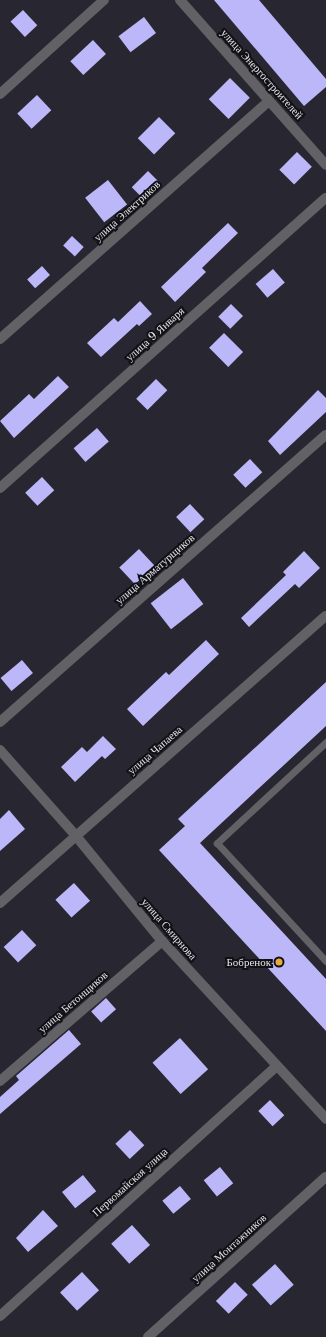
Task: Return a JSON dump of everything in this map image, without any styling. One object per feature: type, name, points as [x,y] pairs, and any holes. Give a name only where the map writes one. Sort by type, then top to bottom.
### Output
[{"type":"street","points":[[0,94],[104,0]]},
{"type":"street","name":"улица Энергостроителей","points":[[180,0],[326,164]]},
{"type":"street","name":"улица Электриков","points":[[0,339],[269,101]]},
{"type":"street","name":"улица 9 Января","points":[[0,488],[326,198]]},
{"type":"street","name":"улица Арматурщиков","points":[[0,722],[326,435]]},
{"type":"street","name":"улица Чапаева","points":[[0,903],[324,621]]},
{"type":"street","name":"улица Смирнова","points":[[0,750],[76,836],[162,941],[325,1116]]},
{"type":"street","name":"улица Бетонщиков","points":[[0,1081],[162,941]]},
{"type":"street","name":"Первомайская улица","points":[[0,1316],[277,1066]]},
{"type":"street","name":"улица Монтажников","points":[[148,1337],[326,1177]]},
{"type":"lane","points":[[326,742],[217,843],[326,961]]},
{"type":"building","points":[[214,0],[259,0],[326,79],[326,87],[304,106]]},
{"type":"building","points":[[23,10],[37,25],[25,37],[11,22]]},
{"type":"building","points":[[144,17],[156,33],[130,52],[118,36]]},
{"type":"building","points":[[93,40],[106,54],[83,75],[70,61]]},
{"type":"building","points":[[230,78],[250,98],[229,119],[209,99]]},
{"type":"building","points":[[37,95],[51,110],[32,129],[17,113]]},
{"type":"building","points":[[159,117],[175,133],[154,154],[138,138]]},
{"type":"building","points":[[297,152],[312,167],[294,185],[279,170]]},
{"type":"building","points":[[148,171],[160,183],[144,199],[132,187]]},
{"type":"building","points":[[108,180],[127,204],[104,222],[85,198]]},
{"type":"building","points":[[228,223],[238,233],[202,268],[206,272],[175,302],[161,287]]},
{"type":"building","points":[[72,236],[84,247],[75,256],[63,246]]},
{"type":"building","points":[[42,266],[50,275],[35,288],[27,279]]},
{"type":"building","points":[[273,269],[285,283],[267,298],[256,284]]},
{"type":"building","points":[[140,301],[152,314],[139,326],[137,324],[101,357],[87,343],[114,318],[118,322]]},
{"type":"building","points":[[231,304],[243,316],[230,329],[218,317]]},
{"type":"building","points":[[224,333],[243,352],[228,367],[209,348]]},
{"type":"building","points":[[58,376],[69,387],[14,438],[0,421],[29,394],[34,399]]},
{"type":"building","points":[[156,379],[167,390],[148,410],[136,399]]},
{"type":"building","points":[[318,390],[326,398],[326,412],[280,455],[268,441]]},
{"type":"building","points":[[97,428],[109,442],[85,462],[74,448]]},
{"type":"building","points":[[250,459],[262,472],[245,488],[233,475]]},
{"type":"building","points":[[42,477],[54,490],[37,506],[25,493]]},
{"type":"building","points":[[190,504],[204,519],[190,532],[176,517]]},
{"type":"building","points":[[139,549],[155,566],[135,584],[119,567]]},
{"type":"building","points":[[304,551],[320,568],[299,588],[295,584],[249,627],[241,618],[286,575],[283,572]]},
{"type":"building","points":[[183,578],[203,604],[171,629],[151,603]]},
{"type":"building","points":[[206,640],[219,654],[143,726],[127,709],[166,672],[169,675]]},
{"type":"building","points":[[22,660],[33,673],[11,691],[1,678]]},
{"type":"building","points":[[326,682],[326,726],[200,843],[326,979],[326,1031],[159,850],[185,826],[178,819]]},
{"type":"building","points":[[103,736],[116,749],[105,759],[102,756],[75,782],[61,767],[82,747],[87,752]]},
{"type":"building","points":[[9,810],[25,829],[0,851],[0,819]]},
{"type":"building","points":[[74,883],[90,901],[71,918],[55,900]]},
{"type":"building","points":[[22,930],[36,945],[18,962],[4,947]]},
{"type":"building","points":[[106,998],[116,1009],[101,1023],[91,1011]]},
{"type":"building","points":[[69,1030],[81,1044],[0,1114],[0,1097],[19,1080],[16,1076]]},
{"type":"building","points":[[180,1038],[208,1069],[181,1094],[153,1063]]},
{"type":"building","points":[[270,1100],[284,1115],[273,1126],[258,1111]]},
{"type":"building","points":[[130,1130],[144,1145],[130,1159],[115,1144]]},
{"type":"building","points":[[220,1167],[233,1183],[217,1197],[204,1180]]},
{"type":"building","points":[[83,1175],[96,1191],[75,1208],[62,1192]]},
{"type":"building","points":[[180,1186],[191,1199],[173,1214],[162,1201]]},
{"type":"building","points":[[43,1210],[58,1226],[28,1252],[16,1238]]},
{"type":"building","points":[[132,1225],[150,1245],[129,1264],[111,1244]]},
{"type":"building","points":[[275,1264],[294,1285],[271,1306],[252,1285]]},
{"type":"building","points":[[82,1272],[99,1290],[77,1311],[60,1292]]},
{"type":"building","points":[[235,1282],[248,1295],[229,1314],[216,1301]]},
{"type":"place","name":"Бобренок","points":[[279,962]]}]
